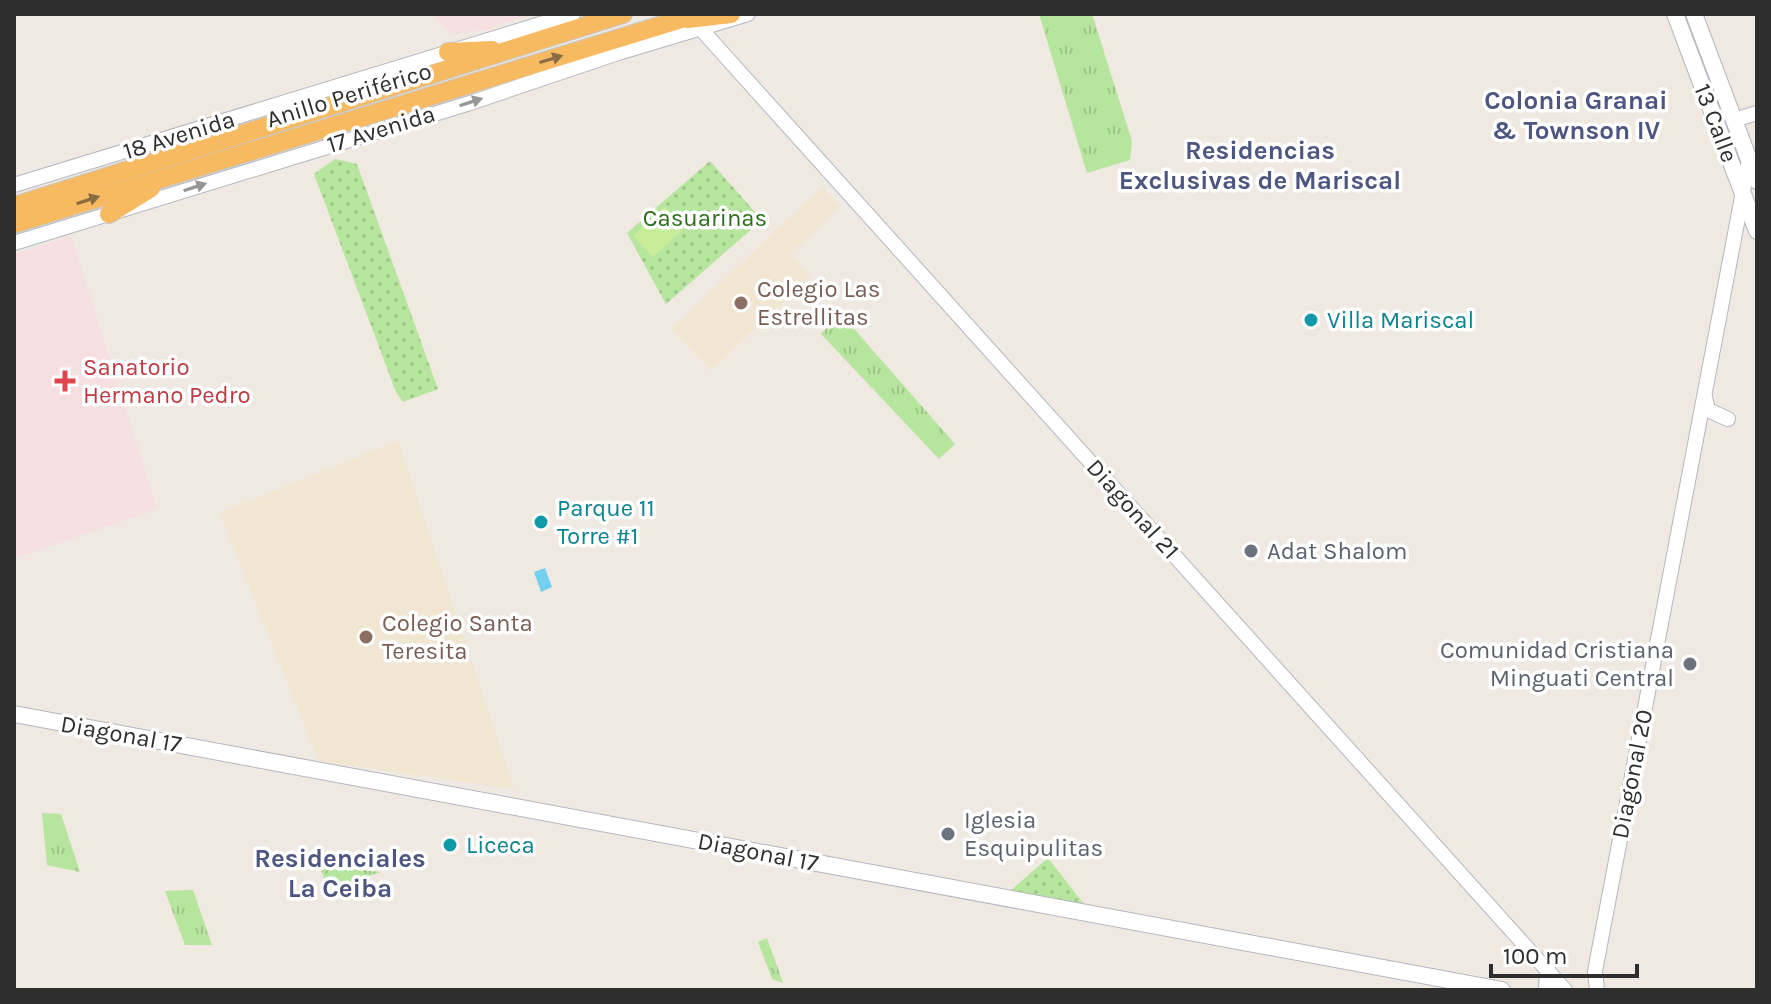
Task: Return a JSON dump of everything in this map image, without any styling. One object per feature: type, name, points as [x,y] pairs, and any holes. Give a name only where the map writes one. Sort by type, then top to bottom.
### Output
[{"type":"highway","name":"Anillo Periférico","points":[[14,206],[623,14]]},
{"type":"highway","points":[[677,21],[731,14]]},
{"type":"highway","name":"Anillo Periférico","points":[[14,224],[175,172],[677,21],[699,21]]},
{"type":"highway","points":[[448,52],[519,49]]},
{"type":"highway","points":[[109,214],[175,172]]},
{"type":"main road","name":"13 Calle","points":[[1675,14],[1757,231]]},
{"type":"main road","name":"13 Calle","points":[[1694,14],[1757,181]]},
{"type":"main road","name":"Diagonal 17","points":[[14,714],[1502,990]]},
{"type":"main road","points":[[1547,990],[1548,971]]},
{"type":"street","name":"18 Avenida","points":[[14,185],[573,14]]},
{"type":"street","name":"17 Avenida","points":[[14,243],[470,103],[699,21],[748,14]]},
{"type":"street","name":"Diagonal 21","points":[[699,21],[1565,990]]},
{"type":"street","points":[[1734,120],[1757,113]]},
{"type":"street","name":"Diagonal 20","points":[[1696,435],[1693,413],[1740,186],[1749,160]]},
{"type":"street","name":"Diagonal 20","points":[[1586,990],[1595,971],[1740,186]]},
{"type":"street","points":[[1705,387],[1708,410],[1728,419]]},
{"type":"street","name":"Diagonal 20","points":[[1595,971],[1597,990]]},
{"type":"shaded area","points":[[432,14],[533,14],[484,30],[452,34]]},
{"type":"shaded area","name":"Colegio Las Estrellitas","points":[[822,187],[840,206],[790,254],[810,276],[711,370],[672,329]]},
{"type":"shaded area","name":"Sanatorio Hermano Pedro","points":[[71,236],[157,509],[14,559],[14,254]]},
{"type":"shaded area","name":"Colegio Santa Teresita","points":[[398,441],[514,789],[319,761],[220,513]]},
{"type":"green space","points":[[1039,14],[1088,14],[1093,17],[1132,141],[1130,160],[1087,173]]},
{"type":"green space","points":[[335,159],[357,164],[438,389],[403,402],[396,392],[314,174]]},
{"type":"green space","name":"Casuarinas","points":[[710,161],[762,220],[666,304],[627,233]]},
{"type":"green space","points":[[665,206],[685,228],[653,257],[633,236]]},
{"type":"green space","points":[[841,314],[955,444],[939,459],[821,334]]},
{"type":"green space","points":[[42,813],[61,814],[80,872],[47,865]]},
{"type":"green space","points":[[1048,858],[1087,908],[1010,891]]},
{"type":"green space","points":[[320,866],[381,872],[328,889]]},
{"type":"green space","points":[[193,890],[212,945],[185,945],[165,891]]},
{"type":"green space","points":[[767,938],[783,983],[772,979],[758,942]]},
{"type":"water","points":[[545,568],[552,587],[541,592],[534,572]]},
{"type":"place","name":"Colegio Las Estrellitas","points":[[741,303]]},
{"type":"place","name":"Villa Mariscal","points":[[1311,320]]},
{"type":"place","name":"Sanatorio Hermano Pedro","points":[[65,381]]},
{"type":"place","name":"Parque 11 Torre #1","points":[[541,522]]},
{"type":"place","name":"Adat Shalom","points":[[1251,551]]},
{"type":"place","name":"Colegio Santa Teresita","points":[[366,637]]},
{"type":"place","name":"Comunidad Cristiana Minguati Central","points":[[1690,664]]},
{"type":"place","name":"Iglesia Esquipulitas","points":[[948,834]]},
{"type":"place","name":"Liceca","points":[[450,845]]},
{"type":"district","name":"Colonia Granai & Townson IV","points":[[1576,115]]},
{"type":"district","name":"Residencias Exclusivas de Mariscal","points":[[1260,165]]},
{"type":"district","name":"Residenciales La Ceiba","points":[[340,873]]}]
